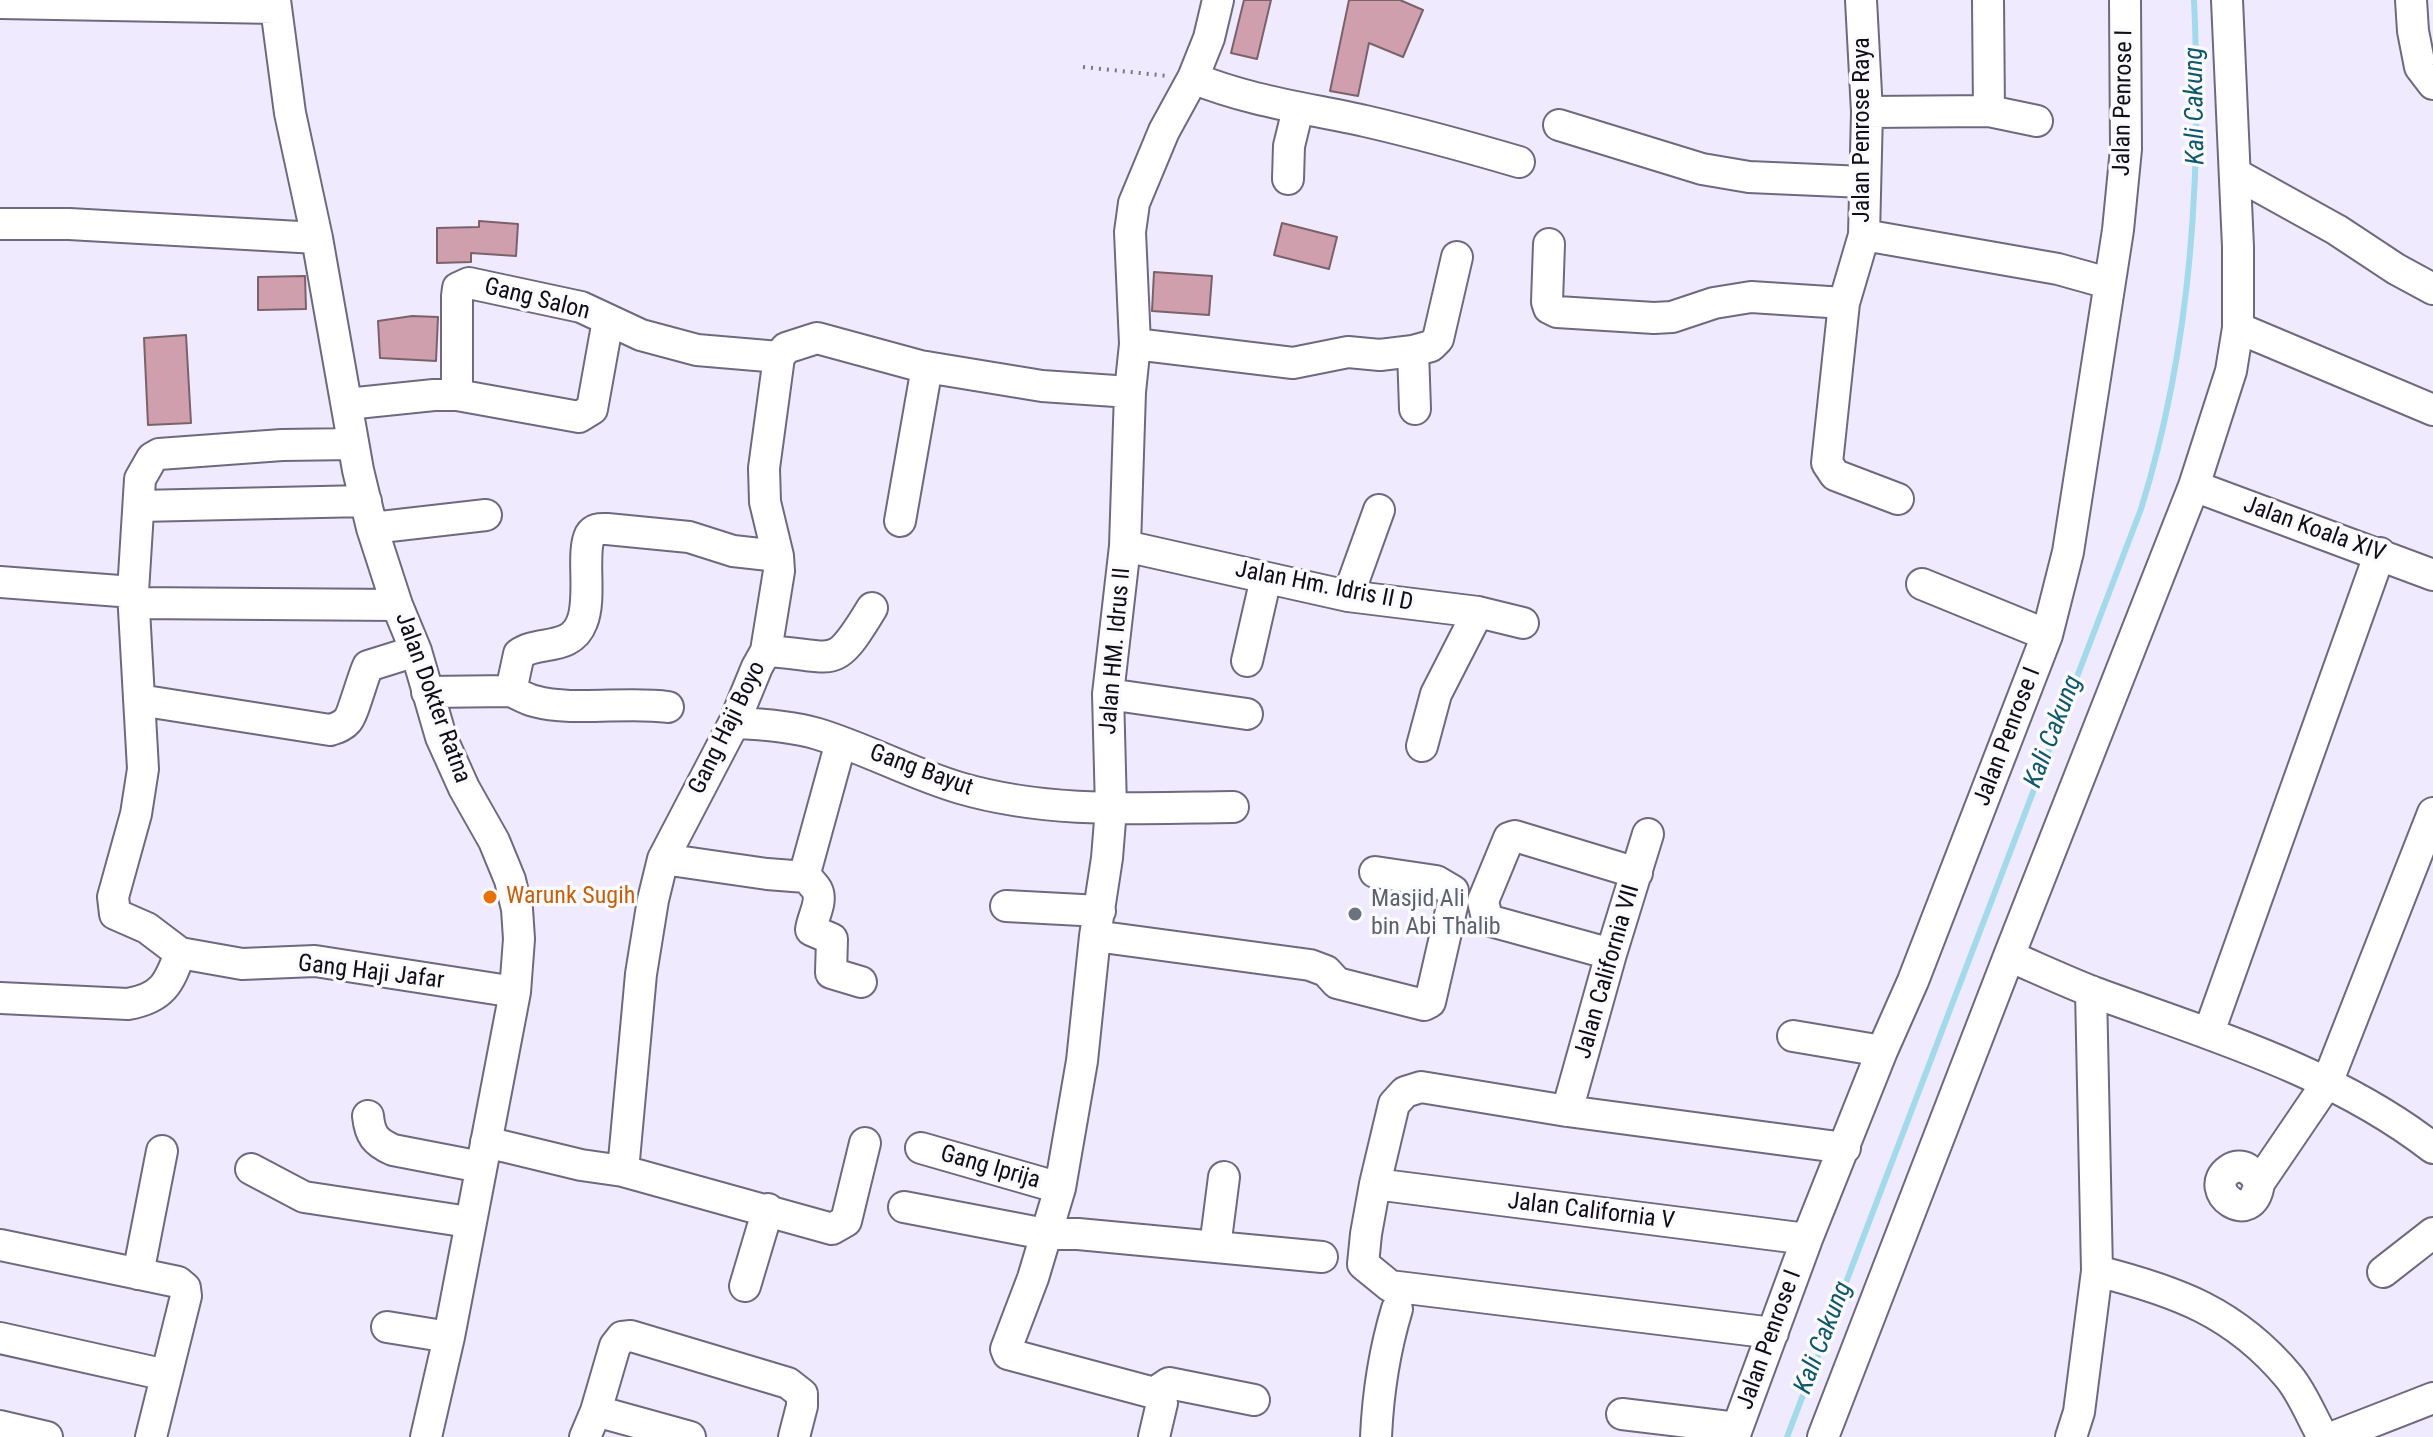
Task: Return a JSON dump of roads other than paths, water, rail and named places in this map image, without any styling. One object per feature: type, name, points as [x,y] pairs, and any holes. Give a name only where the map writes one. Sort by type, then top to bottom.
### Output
[{"type":"street","name":"Jalan HM. Idrus II","points":[[1154,1393],[1008,1354],[1006,1349],[1033,1278],[1060,1188],[1082,1061],[1111,808],[1108,694],[1125,546],[1130,392],[1135,344],[1130,232],[1134,203],[1164,131],[1193,78],[1209,38],[1218,0]]},
{"type":"street","name":"Jalan Penrose Raya","points":[[1861,0],[1867,112],[1864,235],[1844,303],[1827,463],[1835,475],[1898,499]]},
{"type":"street","points":[[1988,0],[1989,111]]},
{"type":"street","name":"Jalan Penrose I","points":[[1736,1433],[1807,1239],[1913,981],[2047,635],[2068,552],[2118,230],[2126,149],[2125,0]]},
{"type":"street","points":[[1823,1437],[2194,486],[2231,371],[2238,328],[2236,174],[2227,0]]},
{"type":"street","points":[[2411,0],[2420,67],[2433,84]]},
{"type":"street","points":[[0,3],[276,4]]},
{"type":"street","name":"Jalan Dokter Ratna","points":[[276,4],[290,113],[369,514],[397,605],[416,651],[441,737],[464,788],[494,841],[510,880],[517,909],[519,939],[515,992],[449,1337],[426,1437]]},
{"type":"street","points":[[1193,78],[1227,92],[1363,121],[1519,162]]},
{"type":"street","points":[[1288,179],[1289,146],[1298,109]]},
{"type":"street","points":[[1867,112],[1989,111],[2037,121]]},
{"type":"street","points":[[1559,125],[1702,169],[1749,177],[1864,182]]},
{"type":"street","points":[[2236,174],[2337,230],[2433,289]]},
{"type":"street","points":[[0,224],[69,224],[317,238]]},
{"type":"street","points":[[1864,235],[2058,269],[2108,283]]},
{"type":"street","points":[[1549,244],[1547,302],[1549,308],[1557,312],[1654,318],[1672,317],[1714,303],[1751,297],[1844,303]]},
{"type":"street","points":[[1135,344],[1293,363],[1348,352],[1380,355],[1413,351],[1431,346],[1438,339],[1457,257]]},
{"type":"street","name":"Gang Salon","points":[[457,395],[458,288],[469,283],[581,307],[641,335],[697,350],[779,357]]},
{"type":"street","points":[[347,404],[457,395],[579,417],[592,409],[608,320]]},
{"type":"street","points":[[2238,328],[2433,410]]},
{"type":"street","points":[[779,357],[786,348],[817,338],[927,367],[1042,386],[1130,392]]},
{"type":"street","points":[[1413,351],[1415,409]]},
{"type":"street","name":"Gang Haji Boyo","points":[[623,1171],[641,974],[663,859],[734,723],[766,651],[776,596],[778,556],[763,487],[779,357]]},
{"type":"street","points":[[900,521],[927,367]]},
{"type":"street","points":[[0,998],[128,1004],[148,1000],[160,993],[168,982],[180,953],[147,928],[115,914],[113,907],[114,890],[131,836],[143,769],[134,598],[140,479],[152,458],[159,454],[282,445],[353,444]]},
{"type":"street","name":"Jalan Koala XIV","points":[[2194,486],[2433,575]]},
{"type":"street","points":[[139,506],[486,515]]},
{"type":"street","points":[[1348,596],[1379,510]]},
{"type":"street","points":[[511,691],[519,654],[525,649],[550,647],[563,642],[579,629],[584,619],[587,594],[588,545],[594,531],[607,529],[689,537],[733,551],[778,556]]},
{"type":"street","name":"Jalan Hm. Idris II D","points":[[1125,546],[1348,596],[1478,612],[1523,623]]},
{"type":"street","points":[[2209,1032],[2380,553]]},
{"type":"street","points":[[1247,661],[1266,578]]},
{"type":"street","points":[[0,582],[134,598],[397,605]]},
{"type":"street","points":[[1922,584],[2047,635]]},
{"type":"street","points":[[766,651],[804,653],[828,659],[839,655],[849,645],[872,608]]},
{"type":"street","points":[[1422,746],[1436,694],[1478,612]]},
{"type":"street","points":[[139,700],[330,730],[350,719],[368,666],[416,651]]},
{"type":"street","points":[[427,692],[511,691],[533,701],[552,704],[668,707]]},
{"type":"street","points":[[1108,694],[1247,714]]},
{"type":"street","name":"Gang Bayut","points":[[734,723],[795,728],[841,742],[960,788],[1038,804],[1111,808],[1233,807]]},
{"type":"street","points":[[806,877],[841,742]]},
{"type":"street","points":[[2259,1183],[2327,1083],[2433,813]]},
{"type":"street","name":"Jalan California VII","points":[[1567,1111],[1648,834]]},
{"type":"street","points":[[1611,954],[1491,921],[1483,901],[1509,838],[1515,836],[1637,873]]},
{"type":"street","points":[[663,859],[806,877],[816,888],[819,900],[811,930],[832,939],[831,973],[861,982]]},
{"type":"street","points":[[1006,906],[1310,965],[1326,971],[1337,983],[1424,1005],[1430,1002],[1453,891],[1436,881],[1375,872]]},
{"type":"street","name":"Gang Haji Jafar","points":[[180,953],[242,964],[315,961],[515,992]]},
{"type":"street","points":[[2009,956],[2091,991],[2209,1032],[2327,1083],[2379,1110],[2433,1148]]},
{"type":"street","points":[[2071,1437],[2079,1412],[2097,1271],[2091,991]]},
{"type":"street","points":[[1793,1036],[1882,1051]]},
{"type":"street","points":[[1773,1333],[1390,1286],[1363,1264],[1375,1184],[1394,1104],[1405,1092],[1421,1087],[1567,1111],[1845,1148]]},
{"type":"street","points":[[368,1116],[371,1136],[379,1144],[393,1150],[483,1154],[623,1171],[832,1229],[846,1221],[865,1143]]},
{"type":"street","name":"Gang Iprija","points":[[921,1148],[1060,1188]]},
{"type":"street","points":[[138,1274],[162,1151]]},
{"type":"street","points":[[251,1169],[304,1197],[469,1222]]},
{"type":"street","points":[[1215,1247],[1224,1177]]},
{"type":"street","name":"Jalan California V","points":[[1375,1184],[1807,1239]]},
{"type":"street","points":[[904,1207],[1045,1234],[1078,1234],[1322,1257]]},
{"type":"street","points":[[745,1286],[768,1209]]},
{"type":"street","points":[[2383,1272],[2433,1233]]},
{"type":"street","points":[[0,1245],[178,1282],[185,1288],[186,1296],[151,1437]]},
{"type":"street","points":[[2097,1271],[2158,1286],[2219,1316],[2252,1341],[2290,1379],[2323,1437]]},
{"type":"street","points":[[1376,1437],[1378,1392],[1385,1347],[1397,1309]]},
{"type":"street","points":[[387,1327],[449,1337]]},
{"type":"street","points":[[690,1437],[591,1424],[615,1346],[622,1337],[642,1337],[797,1388],[802,1394],[802,1406],[794,1437]]},
{"type":"street","points":[[0,1338],[166,1375]]},
{"type":"street","points":[[1154,1437],[1162,1403],[1154,1393],[1169,1383],[1254,1400]]},
{"type":"street","points":[[2333,1437],[2433,1398]]},
{"type":"street","points":[[1622,1414],[1736,1433]]},
{"type":"street","points":[[0,1426],[47,1437]]},
{"type":"waterway","name":"Kali Cakung","points":[[1787,1437],[2141,509],[2172,384],[2190,257],[2196,129],[2194,0]]},
{"type":"place","name":"Warunk Sugih","points":[[490,897]]},
{"type":"place","name":"Masjid Ali bin Abi Thalib","points":[[1355,914]]}]
